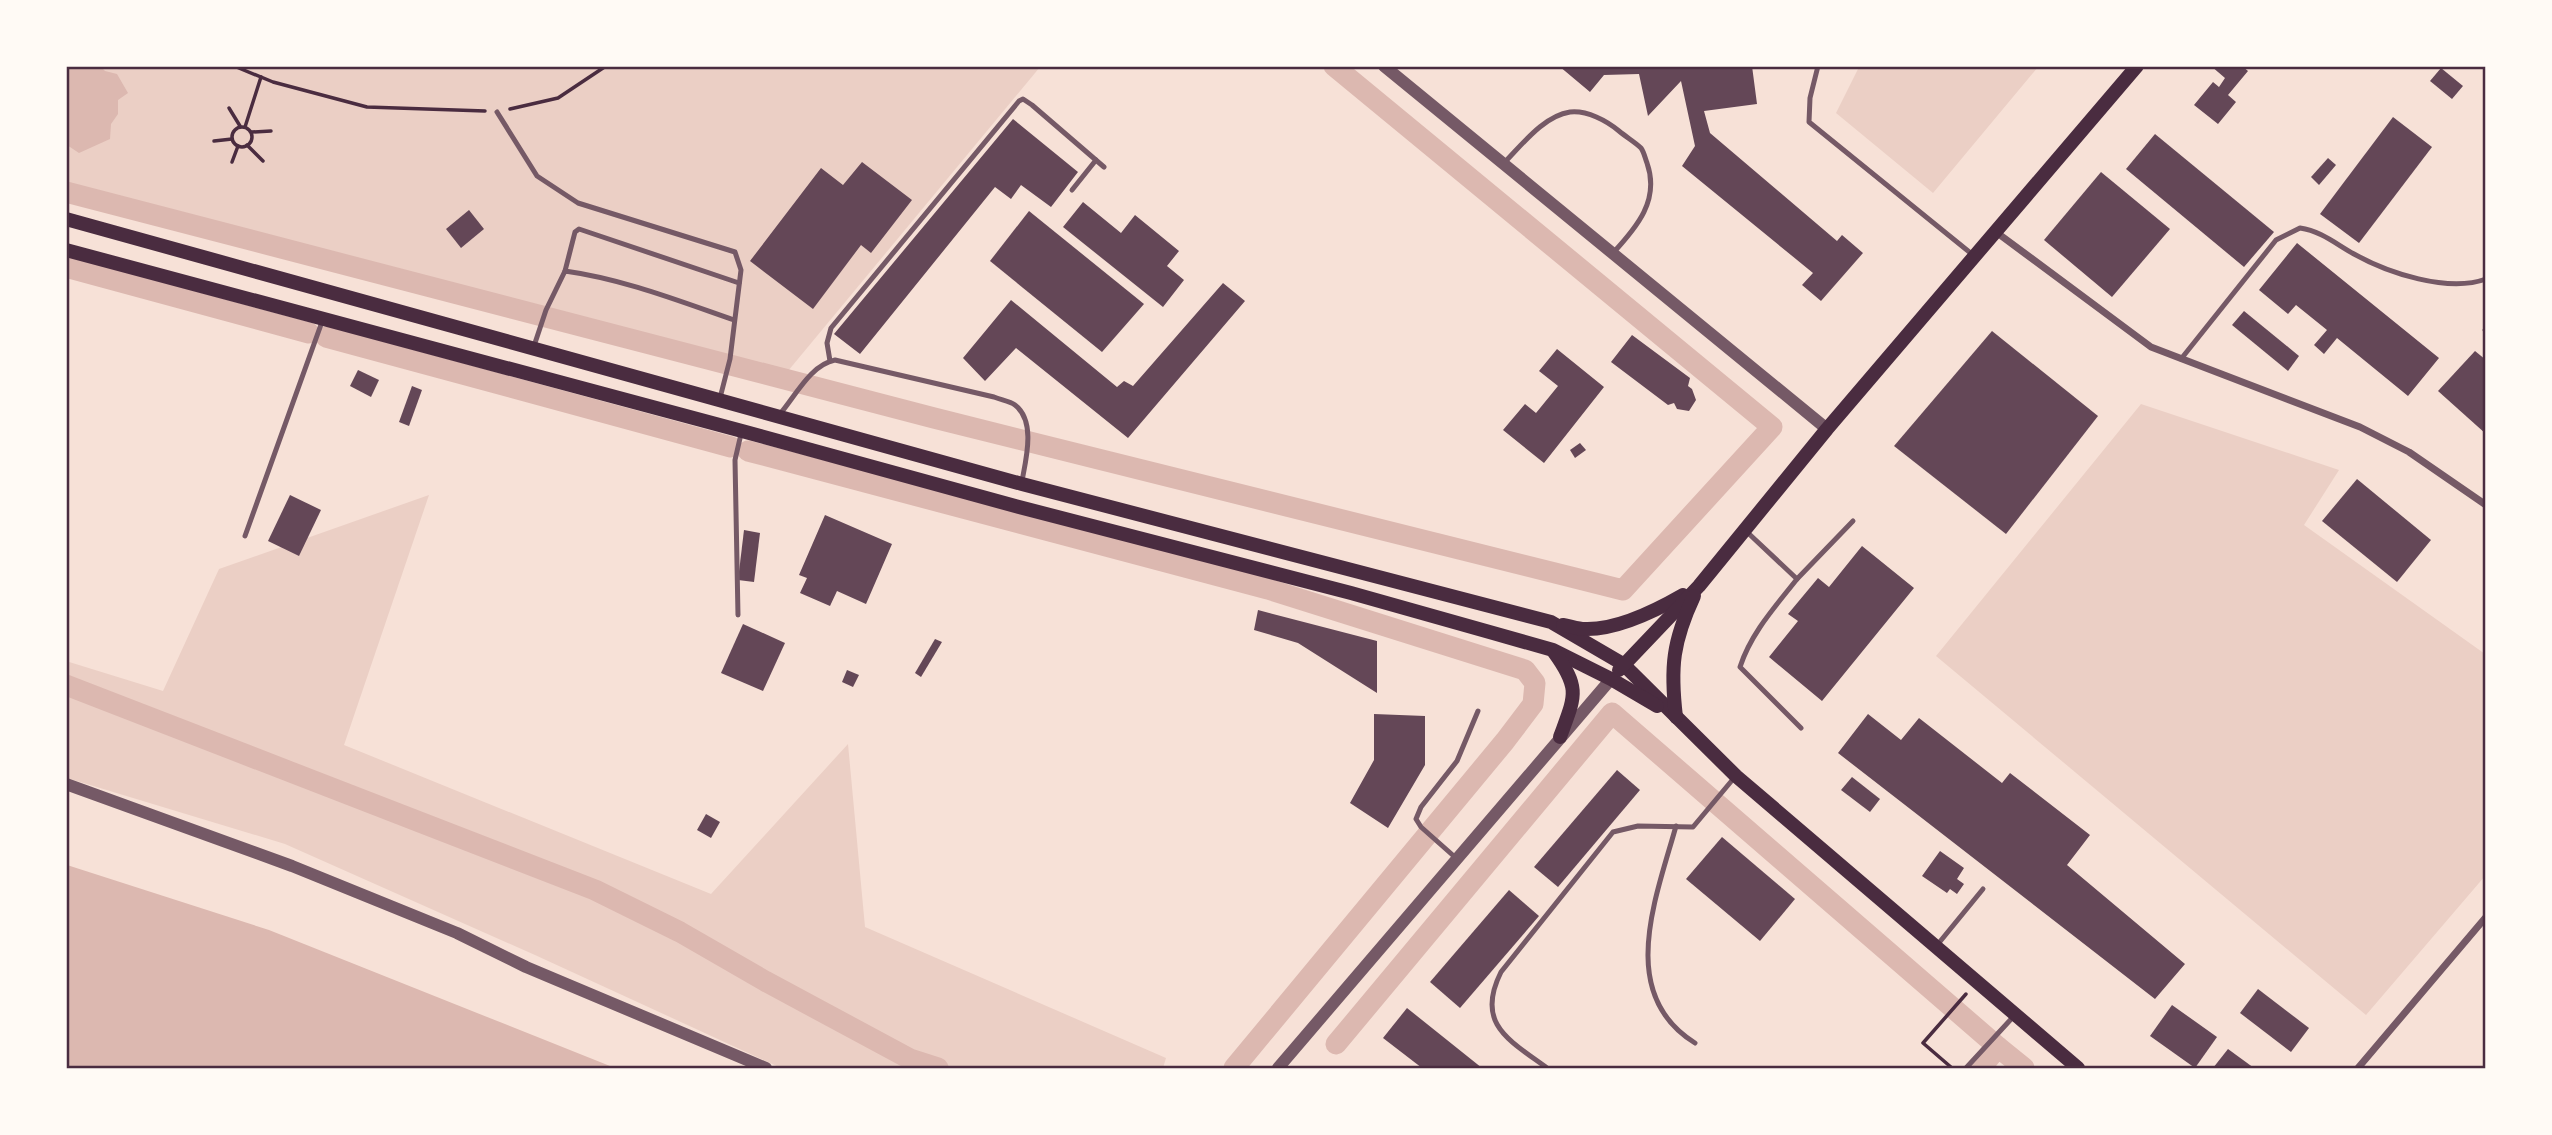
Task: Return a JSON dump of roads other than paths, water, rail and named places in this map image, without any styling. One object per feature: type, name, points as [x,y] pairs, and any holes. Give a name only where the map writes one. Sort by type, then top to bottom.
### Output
[{"type":"main road","points":[[1611,678],[1699,586],[1827,429],[2137,66]]},
{"type":"main road","points":[[66,219],[536,342],[719,401],[1022,484],[1551,622],[1586,629],[1613,624],[1656,611],[1699,586]]},
{"type":"main road","points":[[66,250],[1005,504],[1351,593],[1553,650],[1611,678],[1676,717]]},
{"type":"main road","points":[[1676,717],[1672,662],[1681,624],[1699,586]]},
{"type":"main road","points":[[1551,622],[1623,664],[1736,776],[2078,1069]]},
{"type":"main road","points":[[1553,650],[1569,672],[1573,683],[1571,706],[1560,737]]},
{"type":"street","points":[[1384,66],[1827,429]]},
{"type":"street","points":[[1996,232],[2151,347],[2360,427],[2409,452],[2484,501]]},
{"type":"street","points":[[1278,1069],[1611,678]]},
{"type":"street","points":[[66,784],[292,866],[444,928],[526,967],[766,1069]]},
{"type":"street","points":[[2358,1069],[2486,917]]},
{"type":"lane","points":[[1818,66],[1810,98],[1809,121],[1975,257]]},
{"type":"lane","points":[[830,361],[827,343],[831,328],[1019,101],[1023,99],[1032,105],[1104,167]]},
{"type":"lane","points":[[497,112],[537,176],[578,203],[735,253],[741,270],[730,359],[719,401]]},
{"type":"lane","points":[[1502,164],[1548,120],[1570,112],[1586,113],[1611,124],[1642,149],[1650,172],[1652,190],[1636,228],[1613,253]]},
{"type":"lane","points":[[1072,190],[1096,160]]},
{"type":"lane","points":[[2181,359],[2276,240],[2300,228],[2320,233],[2357,255],[2400,273],[2465,284],[2486,279]]},
{"type":"lane","points":[[536,342],[565,271],[575,232],[579,229],[739,283]]},
{"type":"lane","points":[[565,271],[601,278],[734,320]]},
{"type":"lane","points":[[245,536],[323,319]]},
{"type":"lane","points":[[777,417],[808,378],[825,362],[835,359],[1014,404],[1022,412],[1028,428],[1022,484]]},
{"type":"lane","points":[[738,615],[735,460],[742,431]]},
{"type":"lane","points":[[1801,728],[1740,667],[1747,647],[1764,621],[1797,579],[1853,521]]},
{"type":"lane","points":[[1744,530],[1797,579]]},
{"type":"lane","points":[[1456,858],[1416,820],[1421,807],[1457,761],[1478,711]]},
{"type":"lane","points":[[1546,1069],[1500,1029],[1493,1016],[1490,1002],[1501,972],[1613,832],[1638,826],[1693,827],[1736,776]]},
{"type":"lane","points":[[1676,826],[1661,882],[1647,963],[1653,992],[1664,1016],[1675,1029],[1695,1043]]},
{"type":"lane","points":[[1936,947],[1983,889]]},
{"type":"lane","points":[[1966,1069],[2015,1014]]},
{"type":"waterway","points":[[66,192],[934,418],[1623,590],[1772,427],[1334,66]]},
{"type":"waterway","points":[[66,267],[309,333]]},
{"type":"waterway","points":[[326,337],[731,447]]},
{"type":"waterway","points":[[748,451],[1268,589],[1525,670],[1535,683],[1533,704],[1234,1068]]},
{"type":"waterway","points":[[66,685],[595,890],[680,932],[910,1059],[938,1068]]},
{"type":"waterway","points":[[1336,1044],[1612,713],[1998,1047]]},
{"type":"waterway","points":[[1981,1068],[1998,1047],[2024,1068]]}]
